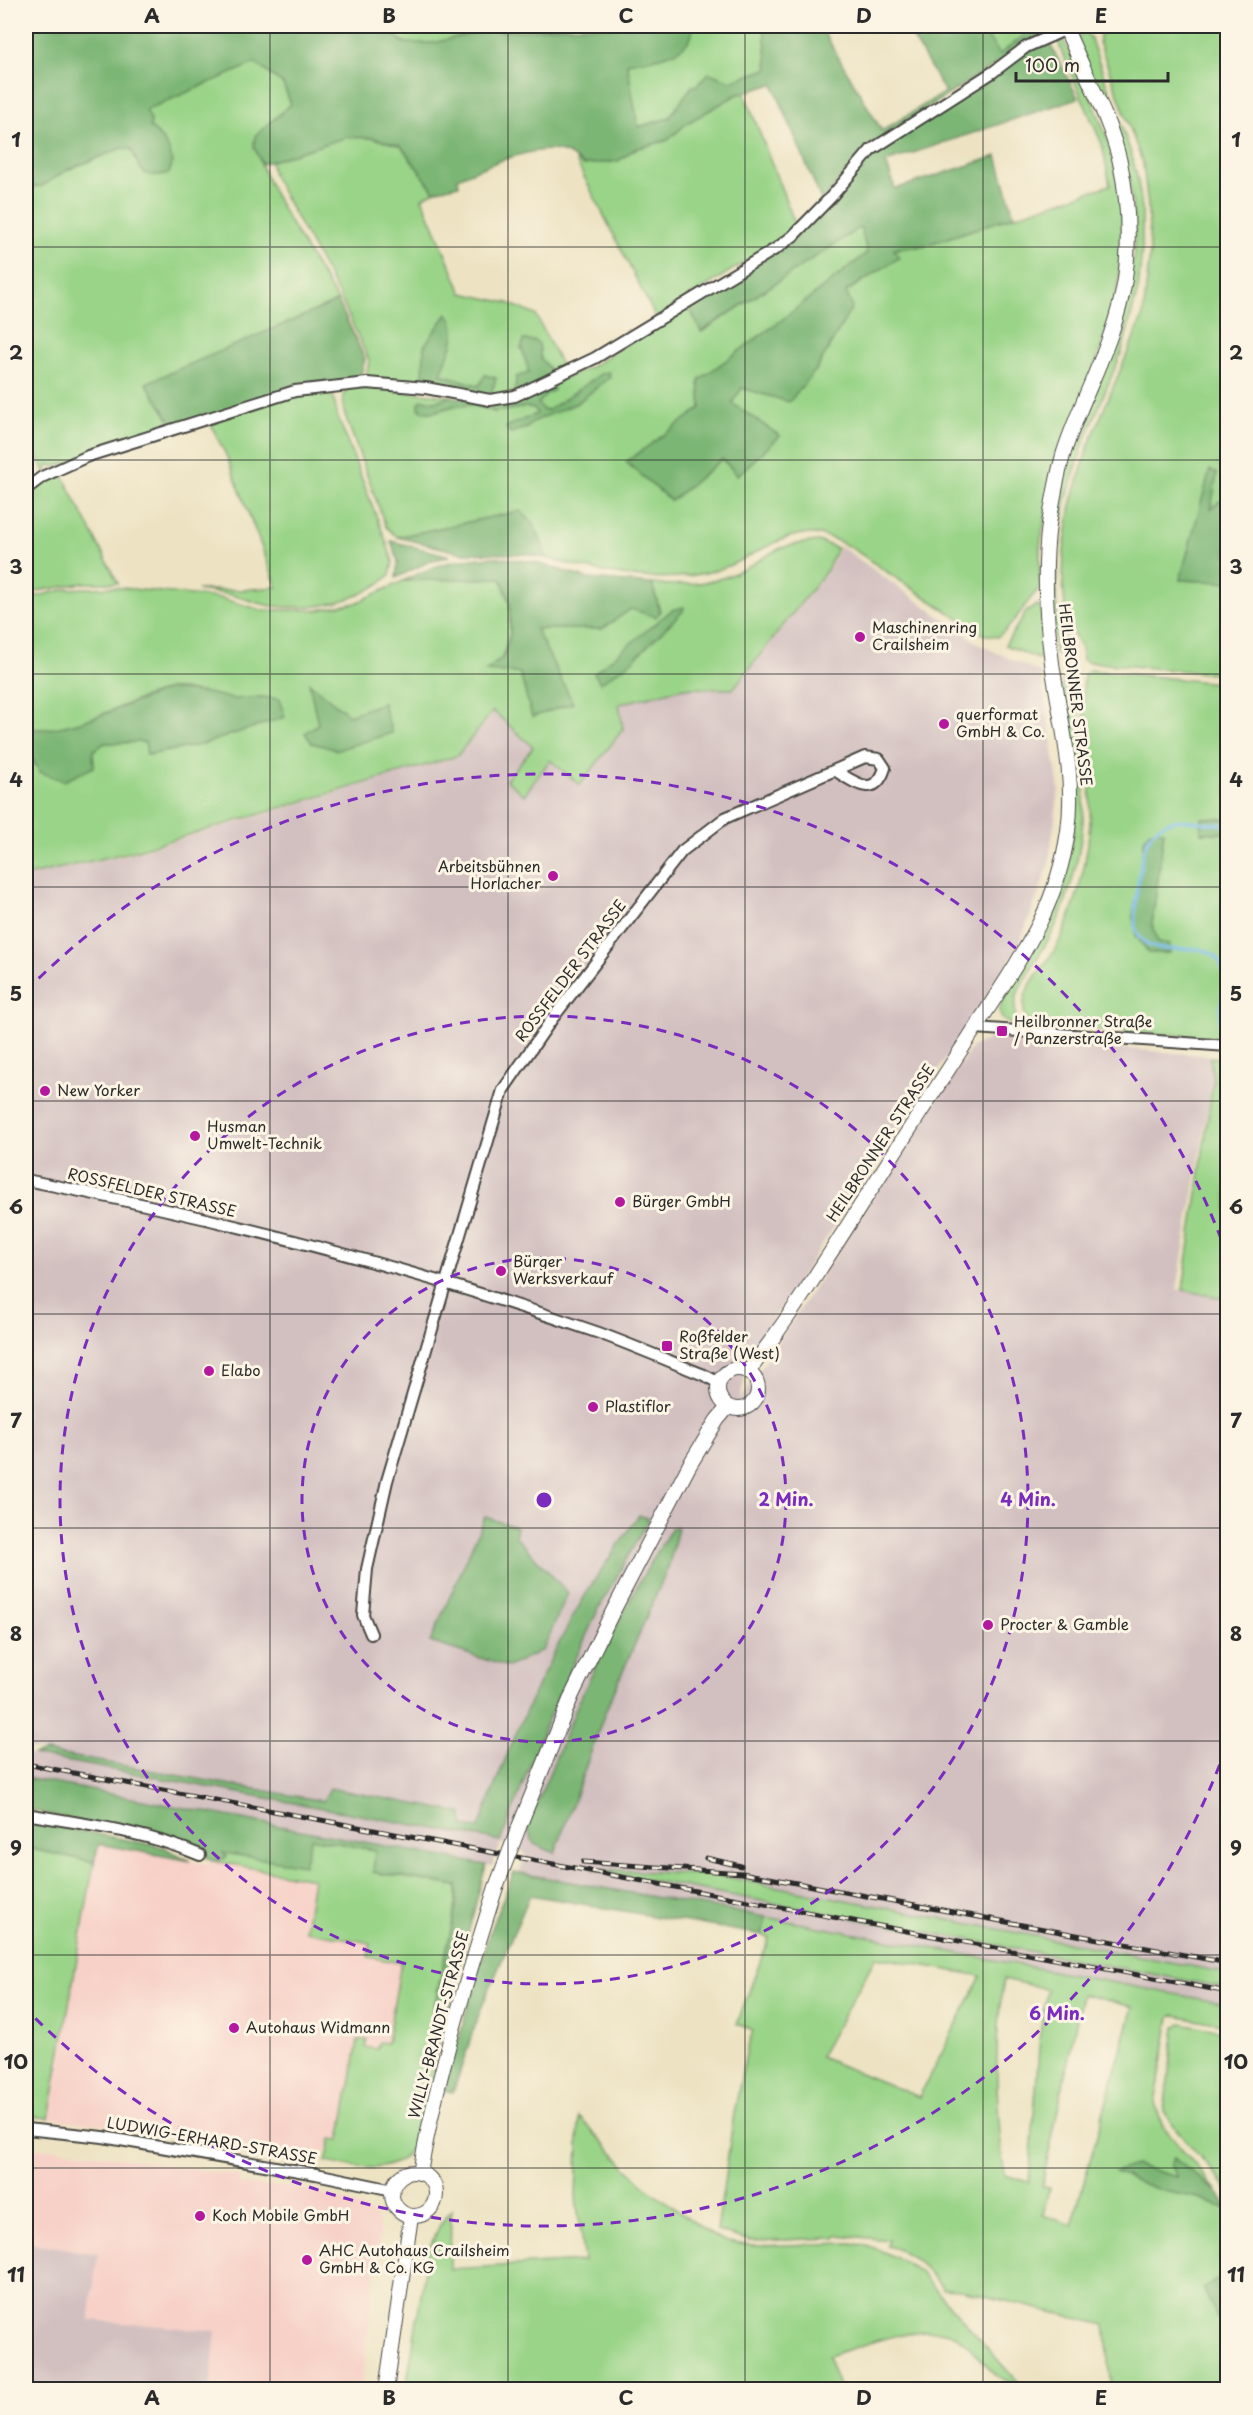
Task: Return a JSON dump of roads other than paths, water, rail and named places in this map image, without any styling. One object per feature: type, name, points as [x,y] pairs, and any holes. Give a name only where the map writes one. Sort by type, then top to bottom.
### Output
[{"type":"main road","name":"HEILBRONNER STRASSE","points":[[748,1372],[809,1283],[1030,942],[1053,898],[1062,863],[1068,831],[1071,782],[1052,662],[1046,598],[1047,545],[1064,452],[1101,359],[1120,303],[1125,280],[1128,228],[1115,143],[1066,27]]},
{"type":"main road","points":[[735,1369],[748,1372],[755,1378],[758,1395],[748,1407],[742,1409],[728,1407],[718,1393],[719,1383],[727,1372],[735,1369]]},
{"type":"main road","name":"WILLY-BRANDT-STRASSE","points":[[420,2173],[434,2102],[467,1977],[496,1887],[572,1695],[689,1466],[717,1420],[728,1407]]},
{"type":"main road","points":[[420,2173],[432,2181],[436,2195],[431,2209],[425,2214],[411,2216],[398,2210],[393,2190],[399,2178],[405,2174],[420,2173]]},
{"type":"main road","points":[[386,2390],[411,2216]]},
{"type":"street","points":[[26,489],[42,477],[88,456],[295,391],[337,385],[394,384],[479,399],[500,400],[544,384],[595,358],[777,248],[793,236],[831,197],[871,150],[993,72],[1026,47],[1066,27]]},
{"type":"street","name":"ROSSFELDER STRASSE","points":[[370,1634],[363,1615],[367,1569],[387,1481],[503,1090],[552,1019],[682,851],[725,818],[836,771]]},
{"type":"street","points":[[975,1029],[1227,1046]]},
{"type":"street","name":"ROSSFELDER STRASSE","points":[[26,1180],[118,1198],[213,1221],[444,1283],[600,1334],[719,1383]]},
{"type":"street","points":[[26,1814],[127,1832],[200,1855]]},
{"type":"street","name":"LUDWIG-ERHARD-STRASSE","points":[[26,2129],[103,2137],[393,2190]]},
{"type":"waterway","points":[[1223,1043],[1220,1022],[1224,975],[1217,958],[1210,952],[1202,950],[1164,949],[1147,944],[1136,930],[1135,913],[1144,851],[1149,838],[1156,830],[1164,824],[1179,820],[1228,824]]},
{"type":"railway","points":[[26,1764],[1228,1992]]},
{"type":"railway","points":[[706,1858],[741,1866]]},
{"type":"railway","points":[[583,1862],[742,1873],[1228,1963]]},
{"type":"place","name":"Maschinenring Crailsheim","points":[[860,637]]},
{"type":"place","name":"querformat GmbH & Co.","points":[[944,724]]},
{"type":"place","name":"Arbeitsbühnen Horlacher","points":[[553,876]]},
{"type":"place","name":"Heilbronner Straße / Panzerstraße","points":[[1002,1031]]},
{"type":"place","name":"New Yorker","points":[[45,1091]]},
{"type":"place","name":"Husman Umwelt-Technik","points":[[195,1136]]},
{"type":"place","name":"Bürger GmbH","points":[[620,1202]]},
{"type":"place","name":"Bürger Werksverkauf","points":[[501,1271]]},
{"type":"place","name":"Roßfelder Straße (West)","points":[[667,1346]]},
{"type":"place","name":"Elabo","points":[[209,1371]]},
{"type":"place","name":"Plastiflor","points":[[593,1407]]},
{"type":"place","name":"Procter & Gamble","points":[[988,1625]]},
{"type":"place","name":"Autohaus Widmann","points":[[234,2028]]},
{"type":"place","name":"Koch Mobile GmbH","points":[[200,2216]]},
{"type":"place","name":"AHC Autohaus Crailsheim GmbH & Co. KG","points":[[307,2260]]}]
